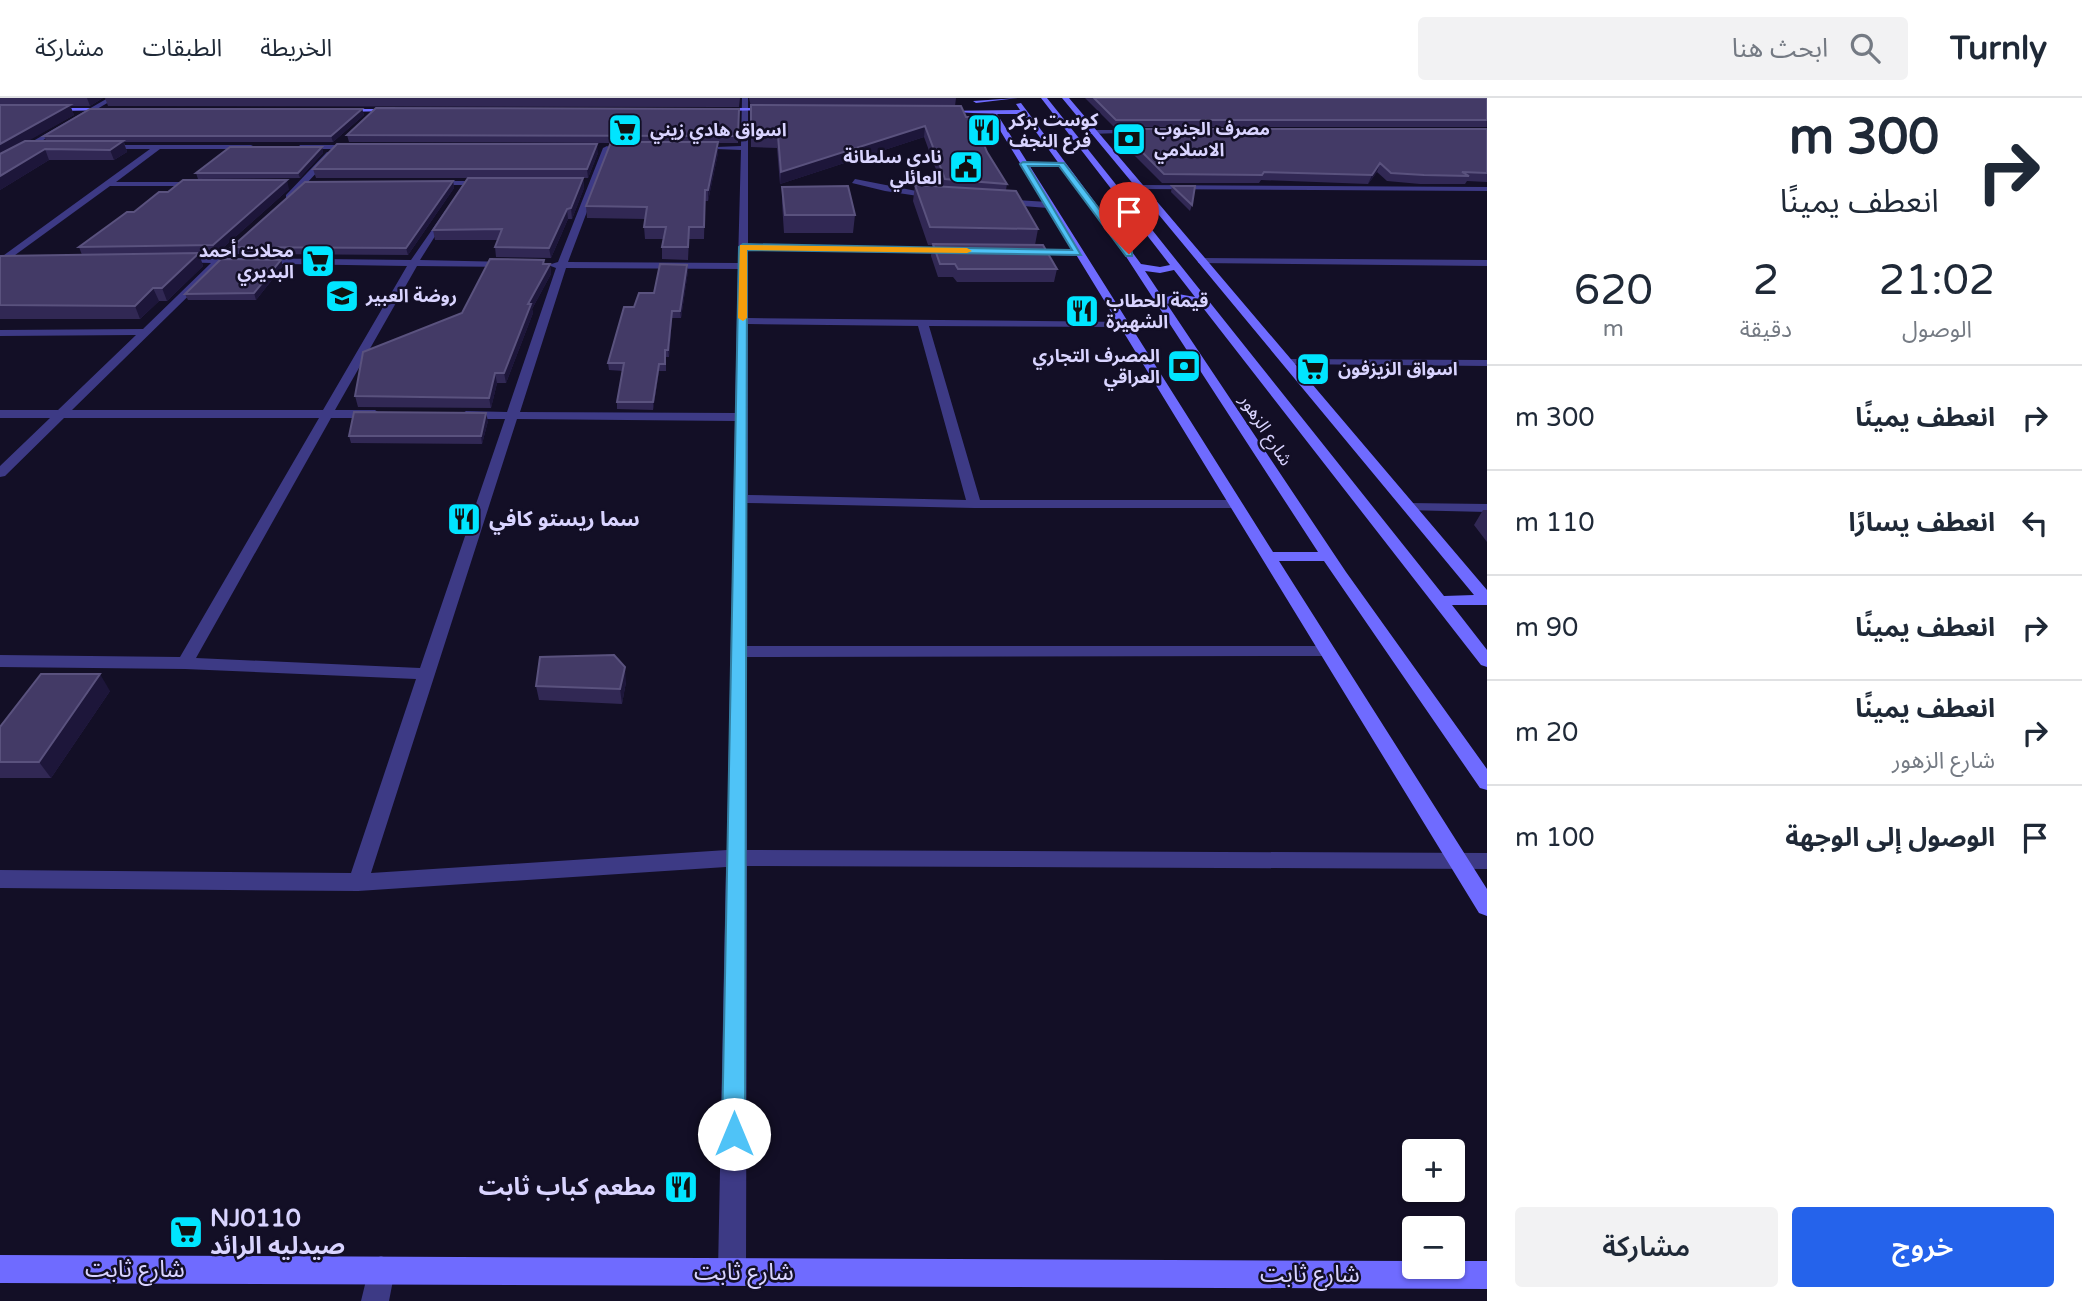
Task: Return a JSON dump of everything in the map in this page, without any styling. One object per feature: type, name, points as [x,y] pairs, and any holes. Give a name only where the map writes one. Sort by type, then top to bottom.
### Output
[{"type":"street","points":[[944,102],[1015,98]]},
{"type":"street","name":"شارع الزهور","points":[[1015,98],[1026,112],[1055,164],[1138,267],[1328,556],[1487,783]]},
{"type":"street","name":"شارع الزهور","points":[[1044,98],[1487,661]]},
{"type":"street","points":[[1065,98],[1487,600]]},
{"type":"street","points":[[0,163],[110,99]]},
{"type":"street","points":[[95,101],[122,101]]},
{"type":"street","points":[[711,106],[771,102]]},
{"type":"street","points":[[745,103],[786,110]]},
{"type":"street","points":[[733,1272],[745,103]]},
{"type":"street","points":[[0,110],[118,110]]},
{"type":"street","points":[[335,111],[401,111]]},
{"type":"street","points":[[365,120],[375,111]]},
{"type":"street","points":[[937,111],[1026,112]]},
{"type":"street","points":[[992,112],[1077,253],[1487,907]]},
{"type":"street","points":[[1093,132],[1161,132]]},
{"type":"street","points":[[276,209],[346,138]]},
{"type":"street","points":[[27,147],[53,147]]},
{"type":"street","points":[[93,147],[267,147]]},
{"type":"street","points":[[0,263],[158,147]]},
{"type":"street","points":[[295,147],[362,147]]},
{"type":"street","points":[[358,883],[514,416],[586,183],[606,148]]},
{"type":"street","points":[[689,148],[744,148]]},
{"type":"street","points":[[1023,164],[1036,164]]},
{"type":"street","points":[[1096,165],[1121,165]]},
{"type":"street","points":[[855,181],[884,189],[949,197]]},
{"type":"street","points":[[290,183],[317,183]]},
{"type":"street","points":[[425,183],[458,194]]},
{"type":"street","points":[[185,663],[414,262],[458,194],[479,183]]},
{"type":"street","points":[[109,184],[220,184]]},
{"type":"street","points":[[1140,187],[1487,190]]},
{"type":"street","points":[[994,202],[1048,205]]},
{"type":"street","points":[[743,247],[966,251]]},
{"type":"street","points":[[0,473],[229,251]]},
{"type":"street","points":[[1008,251],[1077,253]]},
{"type":"street","points":[[164,261],[522,264]]},
{"type":"street","points":[[1201,261],[1487,263]]},
{"type":"street","points":[[0,263],[14,263]]},
{"type":"street","points":[[535,264],[743,266]]},
{"type":"street","points":[[1138,267],[1160,270],[1176,267]]},
{"type":"street","points":[[1161,302],[1178,297],[1203,301]]},
{"type":"street","points":[[743,321],[1122,324]]},
{"type":"street","points":[[923,324],[974,504]]},
{"type":"street","points":[[0,333],[145,331]]},
{"type":"street","points":[[1287,362],[1487,363]]},
{"type":"street","points":[[0,414],[395,414]]},
{"type":"street","points":[[448,415],[742,417]]},
{"type":"street","points":[[741,499],[974,504],[1235,504]]},
{"type":"street","points":[[1409,507],[1487,508]]},
{"type":"street","points":[[1268,557],[1328,556]]},
{"type":"street","points":[[1440,601],[1487,600]]},
{"type":"street","points":[[739,652],[1328,651]]},
{"type":"street","points":[[0,661],[185,663],[428,674]]},
{"type":"street","points":[[0,879],[358,883],[737,859],[1487,861]]},
{"type":"street","name":"شارع ثابت","points":[[0,1269],[1487,1275]]},
{"type":"street","points":[[375,1301],[381,1270]]},
{"type":"building","points":[[1094,98],[1487,98],[1487,120],[1116,120]]},
{"type":"building","points":[[0,105],[70,105],[0,144]]},
{"type":"building","points":[[751,105],[961,106],[966,117],[973,117],[987,152],[1007,184],[945,179],[925,126],[781,172],[778,136],[751,136]]},
{"type":"building","points":[[376,108],[739,109],[738,136],[347,135]]},
{"type":"building","points":[[90,109],[362,109],[331,136],[44,136]]},
{"type":"building","points":[[1125,129],[1487,129],[1487,173],[1462,172],[1469,176],[1391,173],[1380,163],[1372,175],[1264,172],[1262,175],[1164,174],[1130,140],[1137,141]]},
{"type":"building","points":[[25,141],[123,141],[110,150],[45,149],[0,176],[0,154]]},
{"type":"building","points":[[611,142],[718,142],[708,190],[705,190],[704,227],[689,227],[688,247],[662,247],[666,227],[644,227],[647,207],[586,206]]},
{"type":"building","points":[[337,144],[597,144],[587,169],[313,169]]},
{"type":"building","points":[[230,147],[322,147],[298,173],[196,173]]},
{"type":"building","points":[[468,178],[583,178],[571,208],[567,209],[549,248],[495,247],[502,229],[433,230]]},
{"type":"building","points":[[183,180],[287,180],[213,245],[79,247],[127,212],[134,212],[159,192],[168,192]]},
{"type":"building","points":[[453,181],[406,248],[232,247],[305,182]]},
{"type":"building","points":[[915,185],[1016,191],[1038,229],[930,227]]},
{"type":"building","points":[[848,186],[855,215],[785,215],[782,187]]},
{"type":"building","points":[[1172,186],[1195,186],[1192,205]]},
{"type":"building","points":[[933,244],[1043,245],[1057,269],[958,269],[955,264],[940,264]]},
{"type":"building","points":[[199,253],[162,288],[153,288],[135,306],[0,305],[0,256]]},
{"type":"building","points":[[221,259],[281,260],[254,293],[185,294]]},
{"type":"building","points":[[490,259],[544,260],[543,264],[550,264],[528,304],[531,304],[504,373],[495,373],[489,398],[355,396],[363,352],[462,313]]},
{"type":"building","points":[[660,264],[687,265],[680,311],[672,311],[665,364],[659,364],[653,402],[617,402],[624,363],[608,363],[624,307],[634,307],[639,293],[654,293]]},
{"type":"building","points":[[354,412],[486,413],[481,436],[349,436]]},
{"type":"building","points":[[614,655],[625,667],[620,689],[536,686],[540,657]]},
{"type":"building","points":[[41,674],[100,674],[39,762],[0,762],[0,727]]},
{"type":"slow traffic","points":[[743,318],[743,247],[967,251]]},
{"type":"place","name":"اسواق هادي زيني","points":[[625,130]]},
{"type":"place","name":"كوست بركر فرع النجف","points":[[984,130]]},
{"type":"place","name":"مصرف الجنوب الاسلامي","points":[[1129,139]]},
{"type":"place","name":"نادي سلطانة العائلي","points":[[966,167]]},
{"type":"place","name":"محلات أحمد البديري","points":[[318,261]]},
{"type":"place","name":"روضة العبير","points":[[342,296]]},
{"type":"place","name":"قيمة الحطاب الشهيرة","points":[[1082,311]]},
{"type":"place","name":"المصرف التجاري العراقي","points":[[1184,366]]},
{"type":"place","name":"اسواق الزيزفون","points":[[1313,369]]},
{"type":"place","name":"سما ريستو كافي","points":[[464,519]]},
{"type":"place","name":"مطعم كباب ثابت","points":[[681,1187]]},
{"type":"place","name":"NJ0110 صيدليه الرائد","points":[[186,1232]]},
{"type":"route","points":[[734,1134],[743,247],[1077,253],[1023,164],[1061,164],[1129,254]]}]
